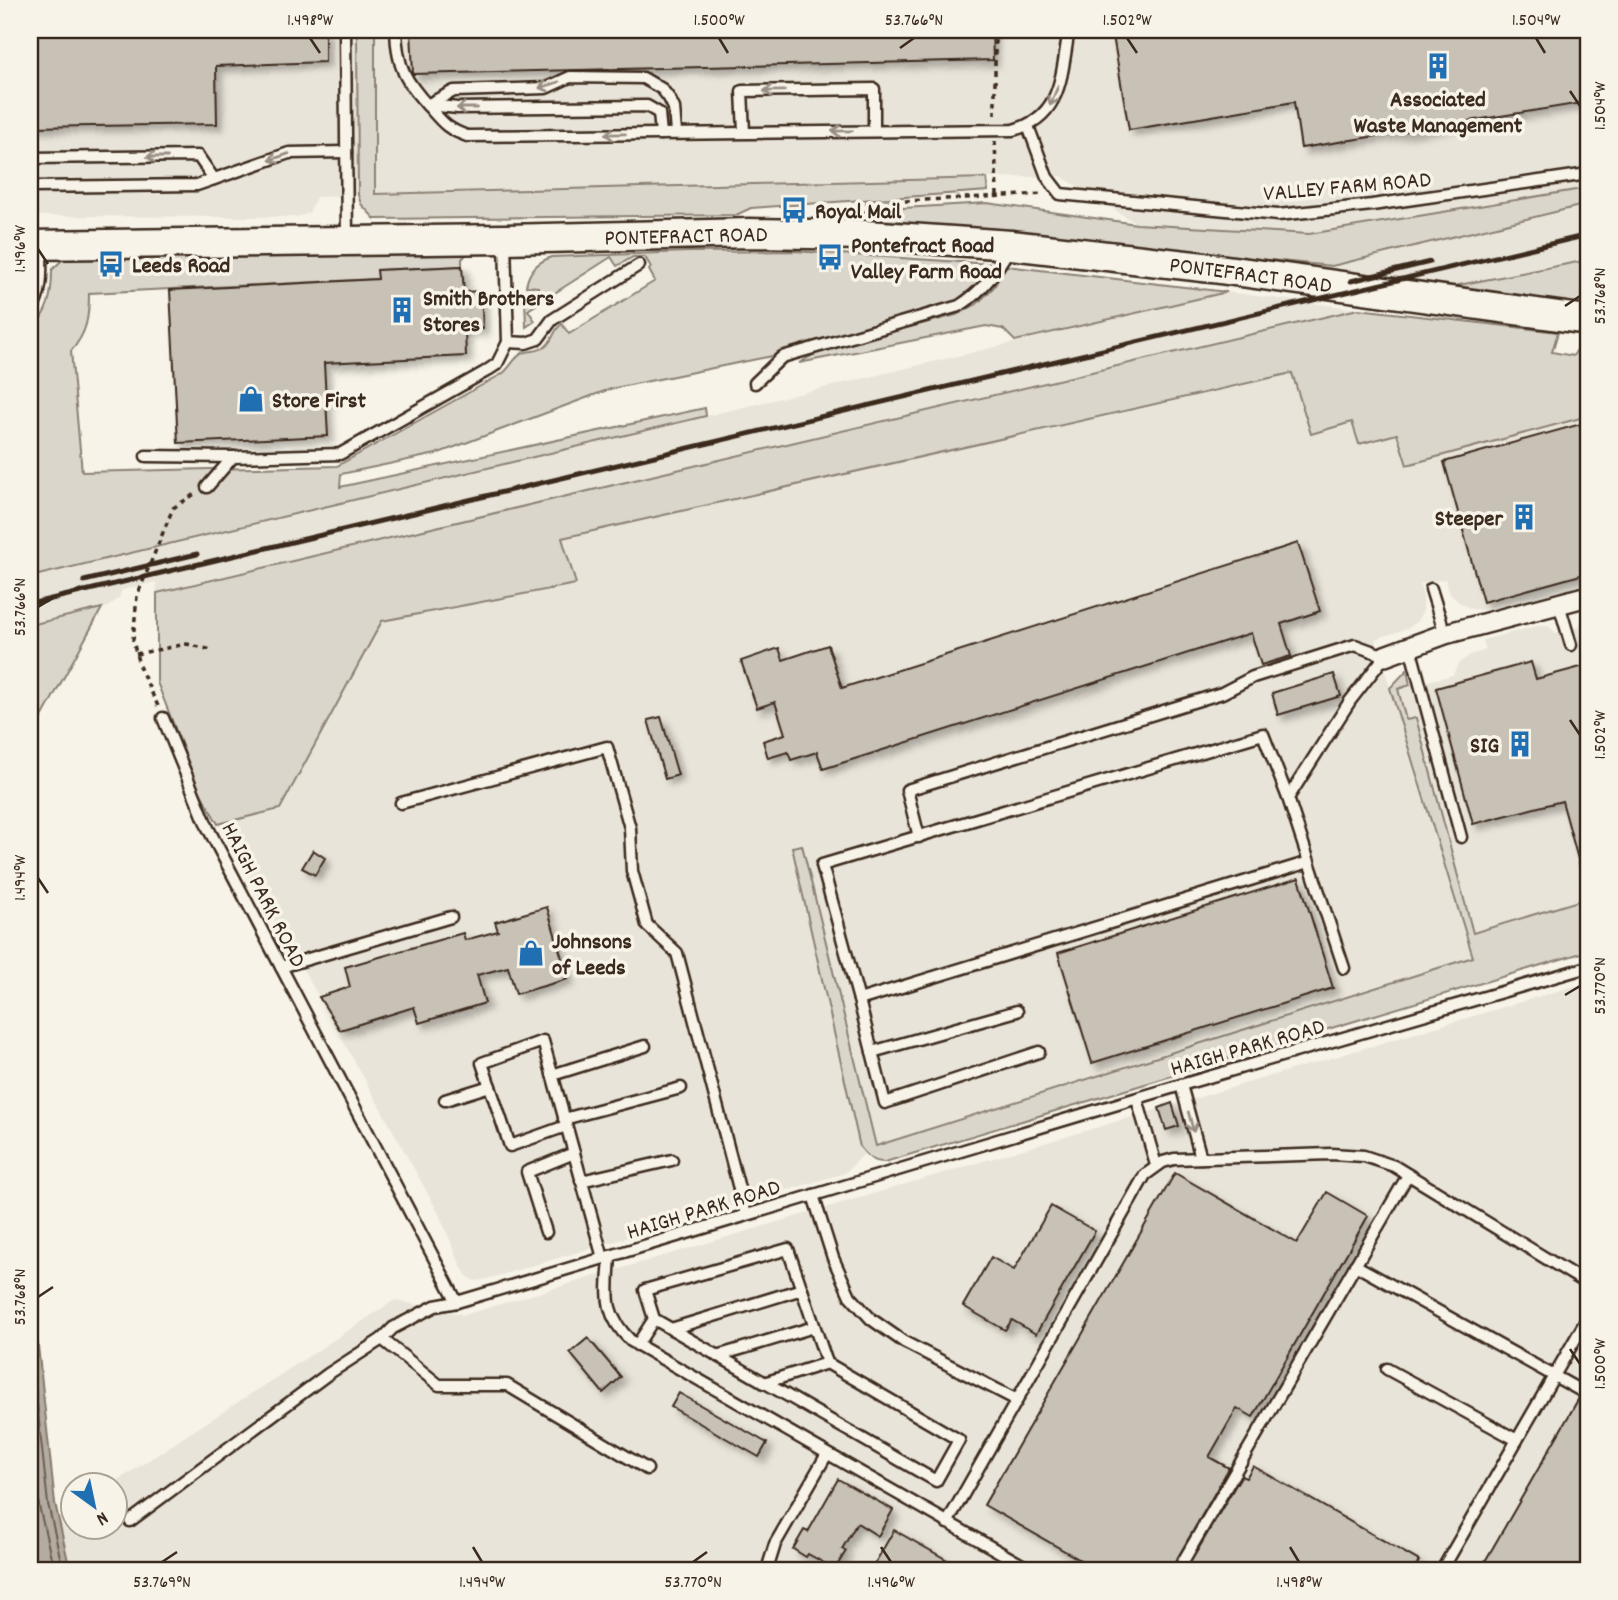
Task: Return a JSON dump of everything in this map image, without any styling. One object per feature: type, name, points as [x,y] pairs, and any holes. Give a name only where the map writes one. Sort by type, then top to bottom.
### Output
[{"type":"main road","name":"PONTEFRACT ROAD","points":[[35,245],[749,233],[866,235],[1012,245],[1212,268],[1588,320]]},
{"type":"street","points":[[1385,656],[1445,634],[1588,596]]},
{"type":"lane","points":[[345,30],[347,241]]},
{"type":"lane","points":[[396,30],[401,70],[412,90],[449,130],[467,136],[1013,130],[1042,117],[1052,104],[1058,89],[1069,30]]},
{"type":"lane","points":[[427,105],[454,91],[545,88],[570,77],[643,78],[653,82],[670,98],[674,108],[676,133]]},
{"type":"lane","points":[[744,132],[742,91],[874,89],[874,131]]},
{"type":"lane","points":[[427,105],[458,108],[648,106],[659,113],[661,134]]},
{"type":"lane","points":[[1028,125],[1047,177],[1060,194]]},
{"type":"lane","points":[[30,187],[197,185],[289,153],[346,152]]},
{"type":"lane","points":[[30,158],[198,156],[214,179]]},
{"type":"lane","name":"VALLEY FARM ROAD","points":[[1060,194],[1278,215],[1372,205],[1588,174]]},
{"type":"lane","points":[[146,456],[340,454],[485,372],[496,364],[508,342],[505,239]]},
{"type":"lane","points":[[30,313],[39,296],[41,281],[35,245]]},
{"type":"lane","points":[[755,383],[782,357],[959,306],[975,296],[992,278],[1012,245]]},
{"type":"lane","points":[[508,342],[526,343],[538,339],[552,320],[639,265]]},
{"type":"lane","points":[[207,487],[233,457]]},
{"type":"lane","points":[[1431,589],[1445,634]]},
{"type":"lane","points":[[1559,604],[1571,645]]},
{"type":"lane","points":[[919,837],[907,790],[1222,694],[1253,677],[1355,645],[1385,656],[1350,701],[1288,798]]},
{"type":"lane","points":[[1410,647],[1461,837]]},
{"type":"lane","name":"HAIGH PARK ROAD","points":[[163,718],[208,828],[457,1302],[1181,1085],[1588,967]]},
{"type":"lane","points":[[1039,1052],[885,1103],[822,866],[1263,734],[1288,798],[1344,968]]},
{"type":"lane","points":[[401,803],[607,747],[630,828],[632,871],[647,925],[677,953],[746,1215]]},
{"type":"lane","points":[[859,1000],[1309,862]]},
{"type":"lane","points":[[281,967],[450,917]]},
{"type":"lane","points":[[872,1052],[1017,1011]]},
{"type":"lane","points":[[681,1088],[565,1123],[510,1146],[482,1063],[543,1041],[565,1123],[574,1153],[581,1181],[606,1257],[607,1297],[610,1314],[618,1329],[637,1345],[1031,1570]]},
{"type":"lane","points":[[552,1075],[645,1046]]},
{"type":"lane","points":[[1181,1085],[1201,1158]]},
{"type":"lane","points":[[445,1100],[490,1086]]},
{"type":"lane","points":[[1136,1099],[1156,1166]]},
{"type":"lane","points":[[546,1232],[527,1172],[574,1153]]},
{"type":"lane","points":[[947,1523],[1144,1175],[1156,1166],[1174,1159],[1342,1154],[1364,1156],[1394,1166],[1588,1284]]},
{"type":"lane","points":[[581,1181],[672,1160]]},
{"type":"lane","points":[[1178,1570],[1408,1175]]},
{"type":"lane","points":[[813,1195],[833,1258],[850,1296],[871,1319],[904,1342],[1017,1400]]},
{"type":"lane","points":[[637,1345],[653,1320],[645,1290],[788,1249],[827,1363],[959,1440],[936,1481],[653,1320]]},
{"type":"lane","points":[[1355,1265],[1583,1392]]},
{"type":"lane","points":[[671,1329],[802,1289]]},
{"type":"lane","points":[[130,1521],[328,1374],[382,1339],[393,1328],[435,1306],[457,1302]]},
{"type":"lane","points":[[1442,1570],[1588,1317]]},
{"type":"lane","points":[[717,1356],[814,1327]]},
{"type":"lane","points":[[382,1339],[439,1385],[508,1385],[647,1469]]},
{"type":"lane","points":[[764,1383],[827,1363]]},
{"type":"lane","points":[[1387,1369],[1517,1440]]},
{"type":"lane","points":[[767,1570],[775,1544],[827,1454]]},
{"type":"path","points":[[995,30],[996,195]]},
{"type":"path","points":[[866,235],[867,203],[1060,194]]},
{"type":"path","points":[[163,718],[136,654],[133,630],[137,596],[173,508],[207,487]]},
{"type":"path","points":[[136,654],[187,644],[212,650]]},
{"type":"shaded area","points":[[30,30],[357,30],[358,195],[316,197],[309,213],[297,217],[30,216]]},
{"type":"shaded area","points":[[357,30],[375,30],[375,194],[987,178],[988,191],[751,208],[736,215],[375,219],[361,204],[358,195]]},
{"type":"shaded area","points":[[375,30],[1588,30],[1588,188],[1309,234],[1137,224],[1061,176],[375,194]]},
{"type":"shaded area","points":[[1588,188],[1588,204],[1332,266],[870,222],[870,210],[987,203],[1137,224],[1309,234]]},
{"type":"shaded area","points":[[1588,204],[1588,260],[1438,289],[1332,266]]},
{"type":"shaded area","points":[[794,251],[991,264],[975,288],[950,304],[772,356],[610,389],[436,454],[341,474],[340,487],[705,408],[706,416],[30,577],[30,330],[45,310],[50,295],[52,270],[63,259],[101,259],[102,263],[116,262],[117,259],[326,254],[466,255],[462,259],[462,266],[378,270],[378,279],[89,293],[86,324],[81,338],[71,351],[82,472],[337,466],[502,374],[520,355],[545,347],[562,324],[569,334],[655,281],[645,257],[633,257],[617,266],[611,257],[528,310],[535,321],[526,327],[525,298],[538,298],[538,287],[526,286],[527,281],[534,268],[546,259],[688,252]]},
{"type":"shaded area","points":[[1588,260],[1588,309],[1438,289]]},
{"type":"shaded area","points":[[1006,266],[1227,292],[1015,341],[1003,329],[986,326],[799,363],[822,350],[956,315],[977,304],[994,287]]},
{"type":"shaded area","points":[[1227,292],[1358,309],[157,593],[156,582],[122,590],[119,598],[108,607],[30,625],[30,577],[121,535],[143,550]]},
{"type":"shaded area","points":[[1358,309],[1558,332],[1552,352],[1573,356],[1585,337],[1588,337],[1588,416],[1407,465],[1397,434],[1359,444],[1352,422],[1311,434],[1292,373],[562,538],[576,584],[382,621],[280,809],[218,824],[200,792],[157,682],[157,593]]},
{"type":"shaded area","points":[[1292,373],[1352,422],[1398,434],[1407,465],[1588,416],[1588,583],[1483,610],[1471,609],[1459,602],[1450,594],[1445,579],[1420,584],[1423,611],[1417,621],[1409,628],[1375,639],[1474,957],[876,1146],[802,845],[792,847],[860,1147],[865,1153],[845,1173],[484,1280],[474,1281],[467,1276],[438,1212],[319,997],[218,824],[280,809],[382,621],[576,584],[561,538]]},
{"type":"shaded area","points":[[102,608],[30,739],[30,625]]},
{"type":"shaded area","points":[[1588,613],[1588,898],[1474,933],[1416,718],[1406,721],[1398,688],[1453,675],[1458,664],[1470,655],[1486,650],[1483,640],[1541,625],[1547,625],[1556,633],[1579,627],[1582,616]]},
{"type":"shaded area","points":[[1407,670],[1410,685],[1398,689],[1406,720],[1416,718],[1473,933],[1588,898],[1588,951],[885,1162],[873,1160],[865,1154],[860,1147],[792,847],[802,845],[876,1146],[1473,957],[1390,688]]},
{"type":"shaded area","points":[[1588,982],[1588,1570],[70,1570],[63,1540],[130,1540],[130,1472],[395,1300],[464,1315]]},
{"type":"water","points":[[30,1307],[38,1346],[60,1540],[63,1540],[70,1570],[30,1570]]},
{"type":"building","points":[[30,30],[325,30],[325,62],[216,66],[217,124],[30,127]]},
{"type":"building","points":[[411,30],[992,30],[993,60],[413,74]]},
{"type":"building","name":"Associated Waste Management","points":[[1112,30],[1588,30],[1588,102],[1301,148],[1294,102],[1129,130]]},
{"type":"building","name":"Store First","points":[[462,266],[464,292],[481,291],[483,329],[465,330],[466,356],[324,363],[328,436],[178,443],[170,290],[378,279],[377,270]]},
{"type":"building","name":"Steeper","points":[[1588,422],[1588,573],[1483,602],[1444,462]]},
{"type":"building","points":[[1298,543],[1320,611],[1281,624],[1291,656],[1261,665],[1251,633],[823,769],[817,752],[791,760],[788,752],[768,758],[763,741],[785,734],[775,702],[757,708],[741,661],[779,648],[783,660],[828,645],[842,688]]},
{"type":"building","name":"SIG","points":[[1531,662],[1536,679],[1588,665],[1588,880],[1584,881],[1562,801],[1473,824],[1436,688]]},
{"type":"building","points":[[1334,674],[1341,696],[1278,715],[1272,693]]},
{"type":"building","points":[[661,717],[678,775],[665,779],[648,720]]},
{"type":"building","points":[[313,850],[325,858],[315,875],[302,868]]},
{"type":"building","points":[[1299,878],[1333,988],[1092,1063],[1058,953]]},
{"type":"building","points":[[547,907],[568,979],[516,994],[508,967],[477,975],[485,1003],[419,1023],[414,1007],[340,1030],[319,997],[350,987],[345,967],[463,933],[465,940],[498,931],[495,922]]},
{"type":"building","points":[[1172,1103],[1179,1126],[1166,1130],[1159,1108]]},
{"type":"building","points":[[1175,1173],[1297,1243],[1327,1192],[1368,1216],[1253,1417],[1237,1408],[1209,1457],[1229,1468],[1171,1570],[1098,1570],[984,1505]]},
{"type":"building","points":[[1051,1206],[1095,1231],[1036,1334],[1012,1320],[1005,1330],[963,1306],[991,1257],[1014,1270]]},
{"type":"building","points":[[588,1338],[621,1377],[603,1393],[570,1353]]},
{"type":"building","points":[[679,1393],[767,1443],[759,1457],[671,1407]]},
{"type":"building","points":[[1588,1397],[1588,1570],[1480,1570],[1579,1398]]},
{"type":"building","points":[[1253,1466],[1419,1561],[1414,1570],[1186,1570],[1241,1476],[1246,1478]]},
{"type":"building","points":[[838,1479],[893,1510],[878,1536],[857,1523],[842,1549],[846,1551],[835,1569],[793,1549],[804,1530],[808,1532]]},
{"type":"building","points":[[894,1530],[965,1570],[871,1570]]},
{"type":"railway","points":[[30,604],[1588,235]]},
{"type":"railway","points":[[1351,281],[1430,262]]},
{"type":"railway","points":[[84,581],[197,554]]},
{"type":"place","name":"Associated Waste Management","points":[[1438,66]]},
{"type":"place","name":"Royal Mail","points":[[794,210]]},
{"type":"place","name":"Pontefract Road Valley Farm Road","points":[[830,257]]},
{"type":"place","name":"Leeds Road","points":[[111,264]]},
{"type":"place","name":"Smith Brothers Stores","points":[[402,310]]},
{"type":"place","name":"Store First","points":[[251,399]]},
{"type":"place","name":"Steeper","points":[[1524,517]]},
{"type":"place","name":"SIG","points":[[1520,744]]},
{"type":"place","name":"Johnsons of Leeds","points":[[531,953]]}]
